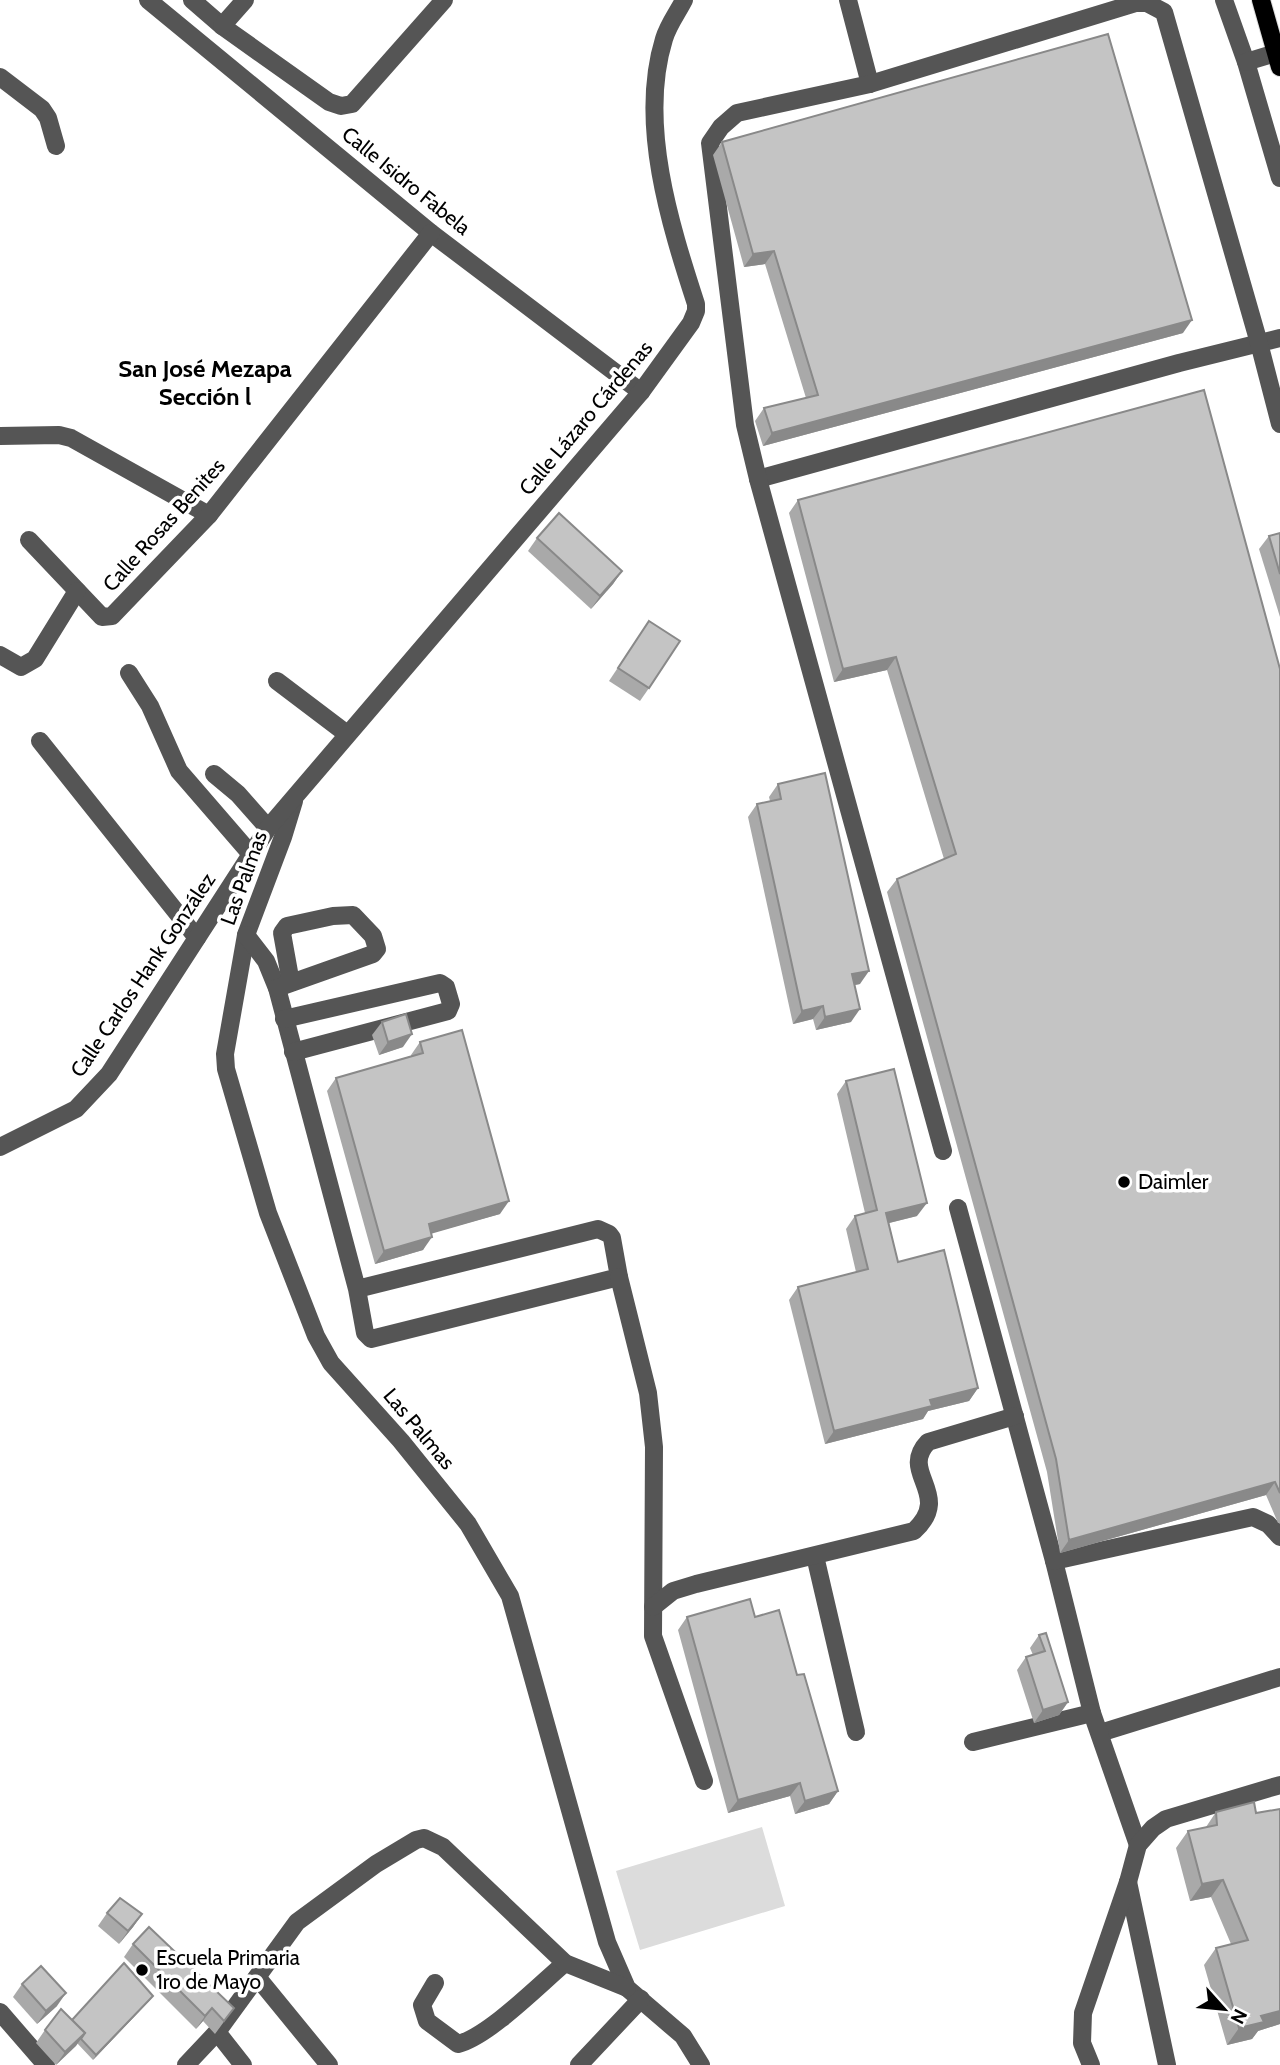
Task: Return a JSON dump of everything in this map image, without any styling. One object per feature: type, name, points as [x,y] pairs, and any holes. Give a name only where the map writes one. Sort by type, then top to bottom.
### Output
[{"type":"main road","points":[[1261,0],[1278,60]]},
{"type":"street","name":"Calle Isidro Fabela","points":[[148,0],[431,233],[641,392]]},
{"type":"street","points":[[192,0],[222,26],[329,102],[341,106],[352,104],[443,0]]},
{"type":"street","points":[[222,26],[245,0]]},
{"type":"street","name":"Calle Lázaro Cárdenas","points":[[296,795],[641,392],[691,323],[696,311],[673,231],[656,147],[657,78],[664,37],[684,0]]},
{"type":"street","points":[[848,0],[870,84]]},
{"type":"street","points":[[1224,0],[1280,178]]},
{"type":"street","points":[[943,1151],[745,425],[710,143],[721,127],[737,113],[870,84],[1136,3],[1147,3],[1164,12],[1280,424]]},
{"type":"street","points":[[1245,62],[1278,60]]},
{"type":"street","points":[[0,77],[42,109],[48,118],[56,146]]},
{"type":"street","name":"Calle Rosas Benites","points":[[77,591],[102,617],[112,616],[209,516],[431,233]]},
{"type":"street","points":[[758,479],[1280,338]]},
{"type":"street","points":[[0,436],[60,435],[71,438],[209,516]]},
{"type":"street","points":[[0,655],[21,667],[29,664],[35,659],[77,591],[29,540]]},
{"type":"street","points":[[129,673],[150,706],[179,771],[250,853]]},
{"type":"street","points":[[277,681],[346,734]]},
{"type":"street","points":[[40,741],[197,938]]},
{"type":"street","points":[[214,774],[239,794],[268,828]]},
{"type":"street","name":"Calle Carlos Hank González","points":[[0,1147],[76,1109],[109,1074],[250,853],[296,795]]},
{"type":"street","name":"Las Palmas","points":[[296,795],[246,935],[225,1062],[268,1213],[316,1336],[331,1363],[401,1441],[468,1524],[510,1596],[603,1927],[634,1994],[683,2036],[701,2065]]},
{"type":"street","points":[[284,985],[373,954],[377,949],[373,936],[353,915],[333,916],[287,926],[282,933],[284,1019],[357,1289],[365,1333],[375,1339],[620,1277]]},
{"type":"street","points":[[246,935],[284,985]]},
{"type":"street","points":[[284,1019],[440,983],[446,987],[451,1004],[448,1012],[293,1052]]},
{"type":"street","points":[[958,1208],[1054,1561],[1092,1713],[1138,1845]]},
{"type":"street","points":[[357,1289],[598,1229],[612,1238],[650,1407],[653,1447],[653,1636],[704,1781]]},
{"type":"street","points":[[653,1607],[673,1591],[696,1584],[914,1531],[928,1514],[931,1500],[917,1462],[919,1451],[928,1442],[1015,1416]]},
{"type":"street","points":[[1054,1561],[1253,1517],[1268,1524],[1280,1537]]},
{"type":"street","points":[[815,1556],[856,1732]]},
{"type":"street","points":[[1100,1733],[1280,1677]]},
{"type":"street","points":[[973,1742],[1092,1713]]},
{"type":"street","points":[[1091,2065],[1082,2043],[1083,2013],[1138,1845],[1153,1828],[1166,1819],[1280,1785]]},
{"type":"street","points":[[186,2065],[217,2032],[298,1922],[376,1864],[424,1838],[443,1847],[565,1963],[634,1994],[579,2065]]},
{"type":"street","points":[[1128,1882],[1167,2065]]},
{"type":"street","points":[[435,1983],[422,2005],[427,2021],[458,2045],[469,2042],[485,2031],[565,1963]]},
{"type":"street","points":[[257,1977],[329,2065]]},
{"type":"street","points":[[0,2012],[47,2065]]},
{"type":"street","points":[[217,2032],[243,2065]]},
{"type":"shaded area","points":[[762,1827],[785,1906],[640,1950],[616,1871]]},
{"type":"building","points":[[1108,34],[1192,320],[772,433],[764,408],[818,395],[774,251],[753,254],[722,142]]},
{"type":"building","name":"Daimler","points":[[1204,390],[1280,669],[1280,1493],[1275,1482],[1069,1540],[1056,1459],[897,879],[956,854],[896,657],[843,669],[798,500]]},
{"type":"building","points":[[559,513],[622,571],[600,596],[537,538]]},
{"type":"building","points":[[1280,533],[1280,574],[1269,536]]},
{"type":"building","points":[[649,621],[680,641],[649,688],[618,668]]},
{"type":"building","points":[[825,773],[869,971],[852,974],[860,1009],[825,1017],[823,1006],[802,1011],[757,804],[781,799],[778,784]]},
{"type":"building","points":[[406,1014],[412,1034],[388,1042],[382,1022]]},
{"type":"building","points":[[462,1030],[509,1201],[429,1224],[432,1237],[384,1251],[336,1078],[423,1053],[420,1042]]},
{"type":"building","points":[[894,1069],[927,1203],[886,1213],[898,1262],[944,1250],[978,1388],[930,1400],[932,1406],[834,1431],[798,1287],[868,1269],[855,1216],[877,1210],[846,1081]]},
{"type":"building","points":[[750,1599],[755,1617],[779,1610],[797,1675],[804,1674],[838,1791],[805,1801],[800,1783],[738,1800],[687,1617]]},
{"type":"building","points":[[1046,1633],[1068,1702],[1043,1710],[1026,1657],[1045,1651],[1039,1635]]},
{"type":"building","points":[[1254,1802],[1256,1813],[1280,1809],[1280,2011],[1261,2016],[1264,2022],[1239,2028],[1216,1948],[1248,1940],[1223,1880],[1202,1884],[1188,1831],[1217,1825],[1216,1812]]},
{"type":"building","points":[[120,1898],[142,1914],[128,1931],[107,1913]]},
{"type":"building","points":[[149,1927],[234,2008],[224,2021],[212,2008],[205,2016],[133,1944]]},
{"type":"building","points":[[124,1963],[153,1996],[96,2055],[81,2039],[85,2033],[72,2020]]},
{"type":"building","points":[[41,1966],[66,1993],[46,2011],[22,1984]]},
{"type":"building","points":[[61,2009],[85,2033],[65,2052],[45,2030]]},
{"type":"place","name":"Daimler","points":[[1124,1182]]},
{"type":"place","name":"Escuela Primaria 1ro de Mayo","points":[[142,1970]]},
{"type":"district","name":"San José Mezapa Sección l","points":[[205,383]]}]
